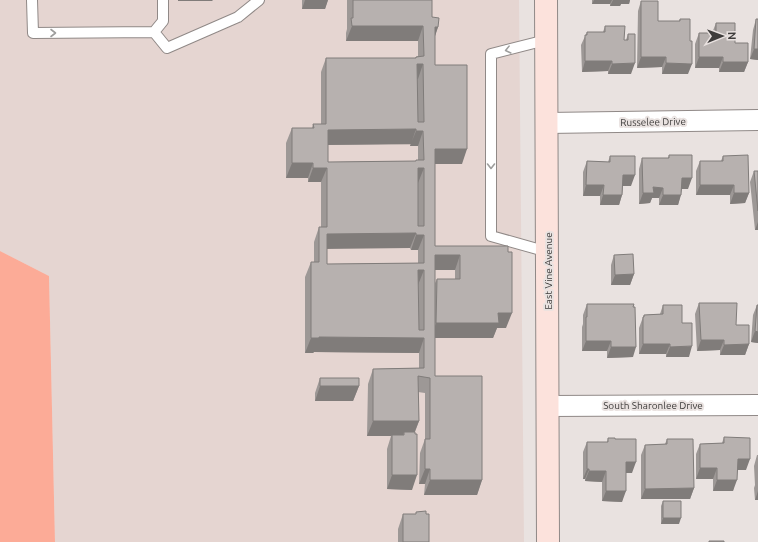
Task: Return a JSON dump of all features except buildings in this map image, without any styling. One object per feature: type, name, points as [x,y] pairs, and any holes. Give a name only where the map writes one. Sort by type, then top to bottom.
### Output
[{"type":"street","name":"East Vine Avenue","points":[[546,0],[548,542]]},
{"type":"street","name":"Russelee Drive","points":[[547,123],[758,120]]},
{"type":"street","name":"South Sharonlee Drive","points":[[548,406],[758,405]]},
{"type":"lane","points":[[32,0],[33,33],[154,32]]},
{"type":"lane","points":[[154,32],[163,21],[163,0]]},
{"type":"lane","points":[[154,32],[167,48],[238,17],[259,0]]},
{"type":"lane","points":[[546,40],[491,54],[491,236],[548,252]]},
{"type":"shaded area","points":[[0,0],[519,0],[524,542],[55,542],[49,276],[0,251]]},
{"type":"shaded area","points":[[0,251],[49,276],[55,542],[0,542]]}]
